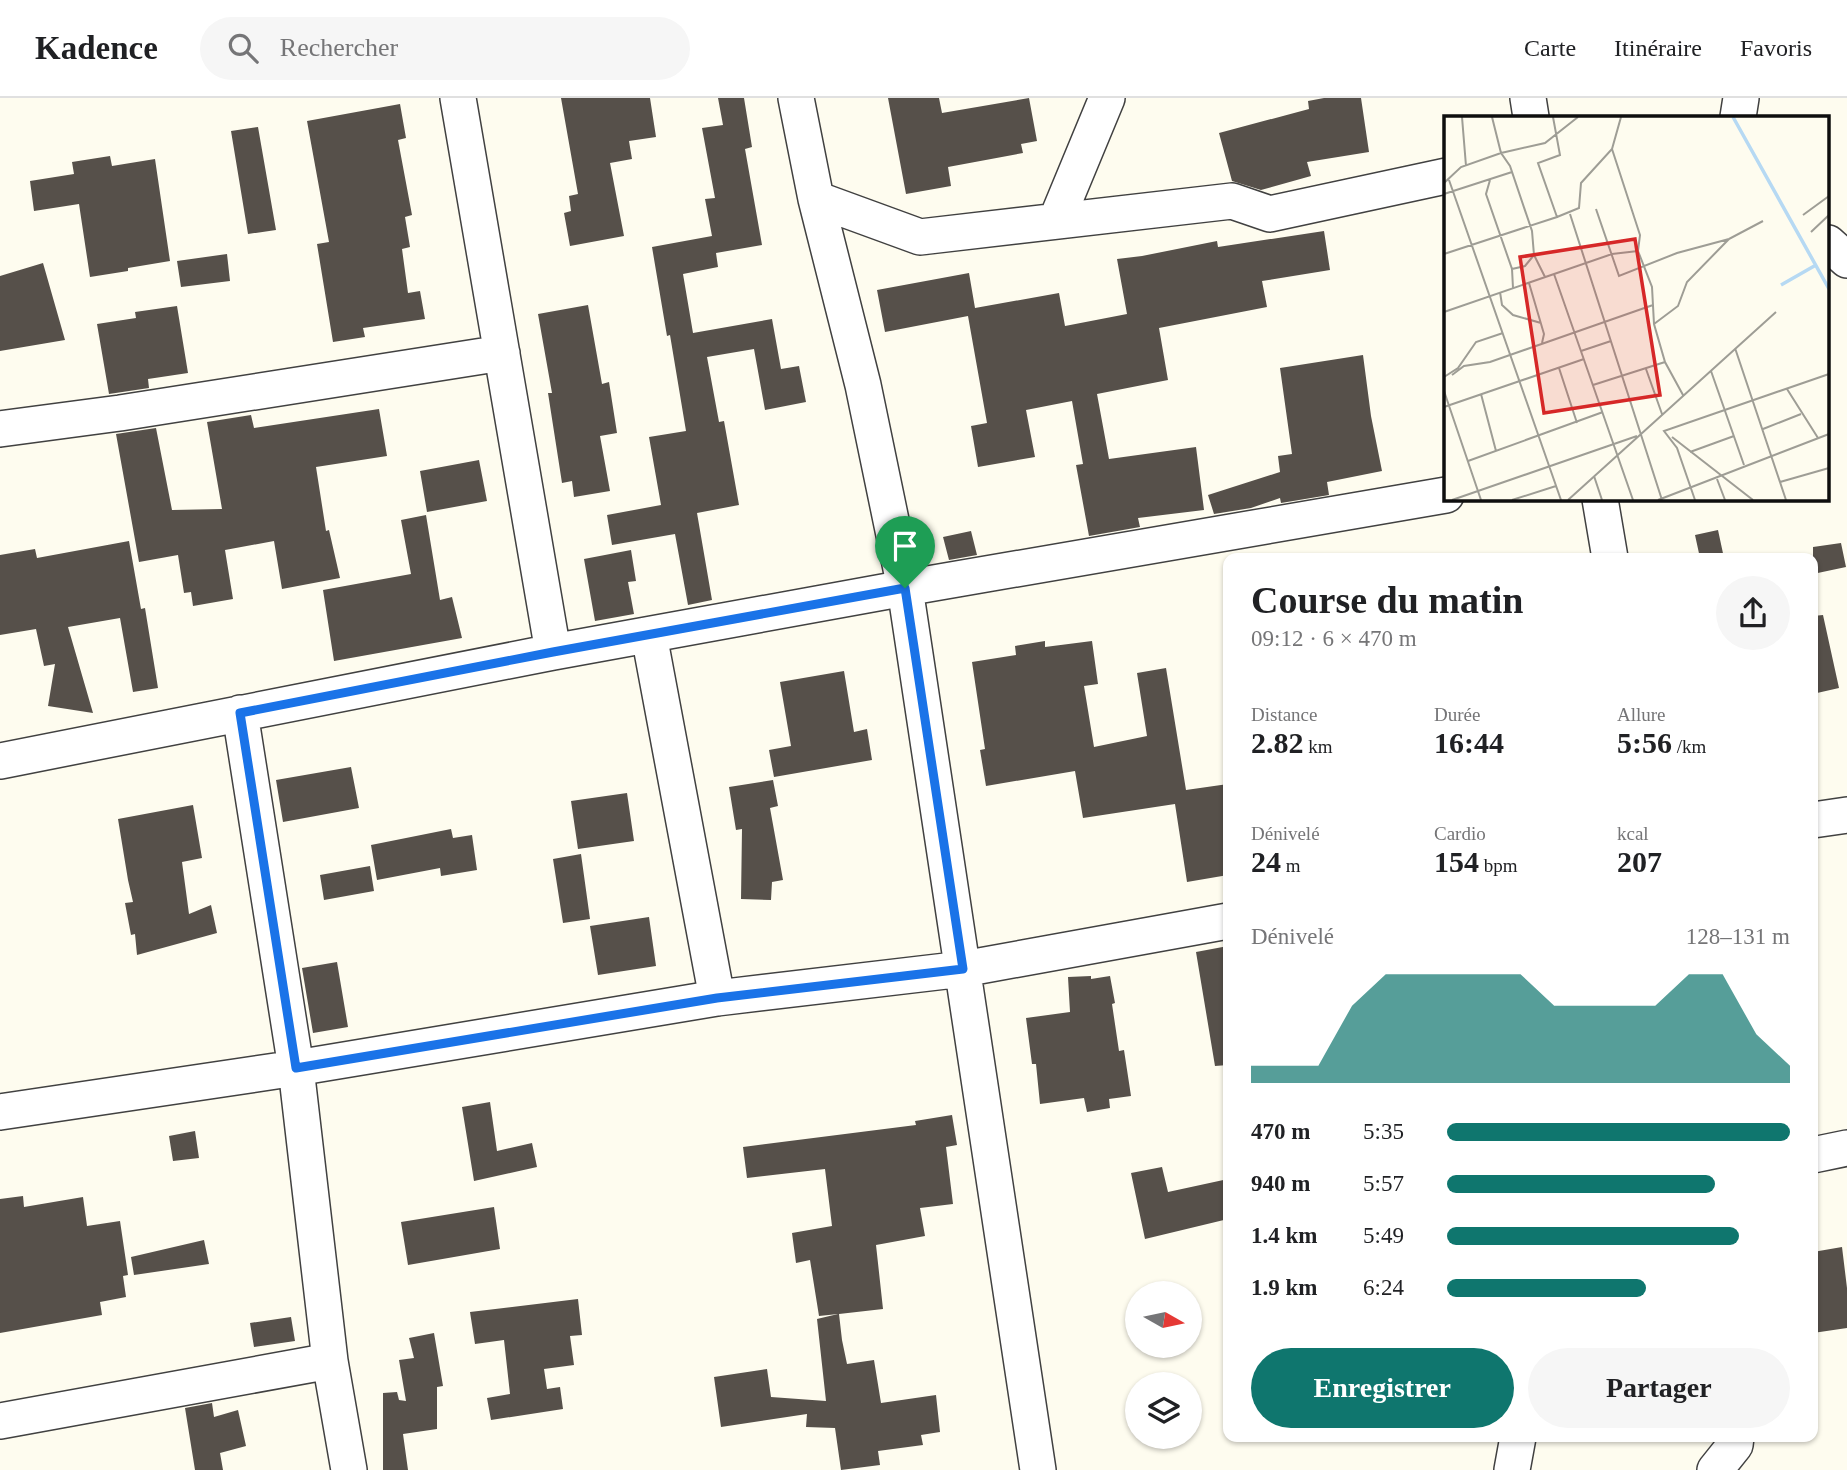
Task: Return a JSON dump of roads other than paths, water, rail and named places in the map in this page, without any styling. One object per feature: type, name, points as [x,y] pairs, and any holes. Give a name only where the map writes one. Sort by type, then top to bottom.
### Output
[{"type":"street","points":[[458,98],[553,652]]},
{"type":"street","points":[[796,98],[816,199],[863,385],[905,588],[1038,1470]]},
{"type":"street","points":[[1056,222],[1107,98]]},
{"type":"street","points":[[1528,98],[1531,116]]},
{"type":"street","points":[[1738,116],[1741,98]]},
{"type":"street","points":[[816,199],[920,237],[1232,201],[1270,214],[1444,176]]},
{"type":"street","points":[[1829,244],[1847,260]]},
{"type":"street","points":[[1829,272],[1847,266]]},
{"type":"street","points":[[0,429],[120,413],[502,353]]},
{"type":"street","points":[[0,761],[553,652],[1444,495]]},
{"type":"street","points":[[1600,500],[1609,553]]},
{"type":"street","points":[[649,635],[717,998]]},
{"type":"street","points":[[240,713],[296,1068],[330,1361],[349,1470]]},
{"type":"street","points":[[1818,819],[1847,815]]},
{"type":"street","points":[[0,1112],[296,1068],[717,998],[963,969],[1223,922]]},
{"type":"street","points":[[1818,1154],[1847,1148]]},
{"type":"street","points":[[0,1421],[330,1361]]},
{"type":"street","points":[[1512,1470],[1517,1442]]},
{"type":"street","points":[[1714,1470],[1735,1442]]}]
